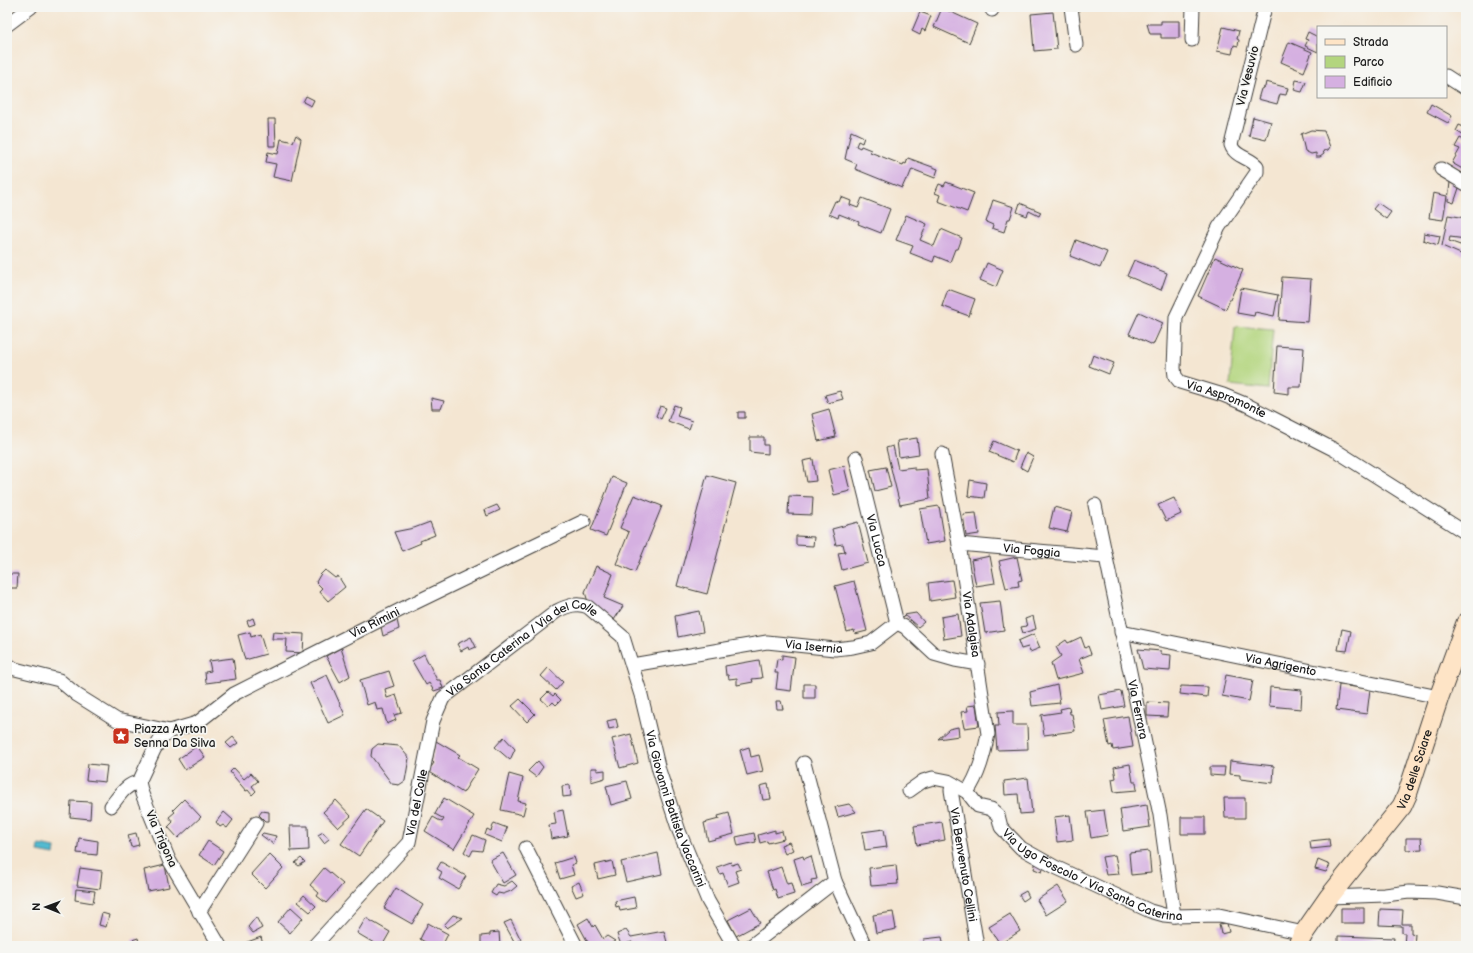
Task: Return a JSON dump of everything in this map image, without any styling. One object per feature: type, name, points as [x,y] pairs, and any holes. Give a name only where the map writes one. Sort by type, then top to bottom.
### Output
[{"type":"street","points":[[7,26],[31,7]]},
{"type":"street","points":[[1071,7],[1076,45]]},
{"type":"street","points":[[1192,40],[1193,7]]},
{"type":"street","name":"Via Vesuvio","points":[[1231,145],[1265,7]]},
{"type":"street","points":[[1447,77],[1466,89]]},
{"type":"street","name":"Via Aspromonte","points":[[1231,145],[1233,151],[1252,161],[1257,166],[1257,172],[1219,227],[1176,317],[1175,376],[1180,382],[1223,395],[1245,404],[1335,450],[1466,533]]},
{"type":"street","points":[[1441,169],[1466,184]]},
{"type":"street","name":"Via Adalgisa","points":[[942,454],[959,544],[988,734],[983,759],[971,786],[966,792]]},
{"type":"street","name":"Via Lucca","points":[[856,458],[897,623]]},
{"type":"street","name":"Via Ferrara","points":[[1095,505],[1160,815],[1174,916]]},
{"type":"street","name":"Via Rimini","points":[[170,731],[197,723],[234,694],[404,608],[584,521]]},
{"type":"street","name":"Via Foggia","points":[[959,544],[1105,557]]},
{"type":"street","name":"Via Santa Caterina / Via del Colle","points":[[443,698],[557,611],[566,606],[581,604],[588,607],[601,617],[623,637],[632,665]]},
{"type":"street","points":[[897,623],[905,627],[934,654],[978,664]]},
{"type":"street","name":"Via Isernia","points":[[632,665],[767,642],[835,649],[853,648],[871,643],[897,623]]},
{"type":"street","name":"Via delle Sciare","points":[[1300,940],[1329,897],[1402,806],[1413,780],[1439,697],[1466,624]]},
{"type":"street","name":"Via Agrigento","points":[[1121,632],[1439,697]]},
{"type":"street","points":[[7,664],[16,669],[59,680],[77,695],[117,720],[170,731]]},
{"type":"street","name":"Via Giovanni Battista Vaccarini","points":[[632,665],[660,770],[679,831],[708,901],[734,946]]},
{"type":"street","name":"Via del Colle","points":[[314,946],[409,842],[433,721],[443,698]]},
{"type":"street","points":[[111,806],[131,783],[139,782],[160,740],[170,731]]},
{"type":"street","points":[[804,763],[835,881],[865,946]]},
{"type":"street","name":"Via Ugo Foscolo / Via Santa Caterina","points":[[909,791],[923,781],[933,778],[948,781],[966,792],[978,806],[991,809],[998,815],[1001,827],[1021,848],[1055,867],[1150,910],[1164,915],[1174,916],[1219,915],[1300,940]]},
{"type":"street","name":"Via Trigona","points":[[139,782],[142,794],[164,850],[220,946]]},
{"type":"street","name":"Via Benvenuto Cellini","points":[[953,784],[951,790],[976,946]]},
{"type":"street","points":[[199,912],[256,823]]},
{"type":"street","points":[[526,848],[576,946]]},
{"type":"street","points":[[751,946],[835,881]]},
{"type":"street","points":[[1329,897],[1385,895],[1410,892],[1437,893],[1466,898]]},
{"type":"green space","points":[[1235,326],[1273,329],[1268,389],[1230,385]]},
{"type":"water","points":[[39,845],[55,848],[54,855],[38,852]]},
{"type":"building","points":[[942,8],[977,24],[969,43],[934,27]]},
{"type":"building","points":[[920,12],[931,16],[925,31],[922,29],[920,35],[912,31]]},
{"type":"building","points":[[1053,12],[1057,49],[1034,51],[1031,14]]},
{"type":"building","points":[[1161,21],[1179,21],[1179,38],[1161,38],[1161,34],[1150,34],[1147,24],[1161,24]]},
{"type":"building","points":[[1223,27],[1239,31],[1237,39],[1239,40],[1238,46],[1234,45],[1232,54],[1217,51]]},
{"type":"building","points":[[1308,32],[1317,36],[1317,52],[1305,46],[1308,40],[1305,39]]},
{"type":"building","points":[[1289,42],[1312,52],[1304,72],[1281,62]]},
{"type":"building","points":[[1296,80],[1306,82],[1302,92],[1294,90]]},
{"type":"building","points":[[1266,82],[1288,88],[1286,95],[1280,94],[1277,104],[1258,99],[1261,89],[1265,87]]},
{"type":"building","points":[[306,96],[314,100],[311,106],[303,102]]},
{"type":"building","points":[[1431,104],[1452,116],[1448,123],[1427,112]]},
{"type":"building","points":[[1253,117],[1271,122],[1266,140],[1249,136]]},
{"type":"building","points":[[268,119],[275,119],[276,146],[269,146]]},
{"type":"building","points":[[1459,125],[1466,128],[1466,137],[1456,131]]},
{"type":"building","points":[[1311,130],[1324,131],[1330,147],[1328,150],[1323,151],[1324,154],[1320,157],[1316,157],[1316,153],[1311,154],[1305,151],[1301,134]]},
{"type":"building","points":[[851,131],[864,137],[862,143],[858,141],[856,146],[860,148],[861,146],[871,150],[870,152],[903,165],[904,163],[906,164],[908,158],[938,169],[935,178],[912,169],[902,188],[855,169],[857,164],[845,159]]},
{"type":"building","points":[[296,135],[301,139],[292,181],[273,177],[276,164],[266,162],[268,152],[278,154],[281,139],[293,142]]},
{"type":"building","points":[[1460,138],[1466,141],[1466,171],[1452,163],[1460,149],[1455,147]]},
{"type":"building","points":[[946,182],[974,193],[967,212],[938,201],[940,195],[935,193],[939,184],[944,186]]},
{"type":"building","points":[[1450,182],[1460,185],[1454,203],[1448,201]]},
{"type":"building","points":[[1433,193],[1447,196],[1443,220],[1429,218]]},
{"type":"building","points":[[841,197],[851,201],[850,205],[858,208],[862,198],[890,209],[881,233],[858,224],[859,222],[839,214],[838,218],[829,214],[835,201],[839,202]]},
{"type":"building","points":[[993,200],[1014,207],[1004,232],[992,228],[993,225],[986,222]]},
{"type":"building","points":[[1020,203],[1041,212],[1039,216],[1029,211],[1027,216],[1017,212]]},
{"type":"building","points":[[1378,203],[1391,212],[1386,219],[1373,209]]},
{"type":"building","points":[[906,215],[927,224],[920,240],[934,246],[941,229],[962,238],[958,249],[955,249],[950,262],[935,256],[933,262],[910,253],[913,246],[896,240]]},
{"type":"building","points":[[1448,215],[1466,218],[1466,239],[1450,237],[1449,241],[1466,247],[1463,255],[1442,246]]},
{"type":"building","points":[[1424,233],[1440,236],[1438,245],[1423,240]]},
{"type":"building","points":[[1076,240],[1107,252],[1100,268],[1070,256]]},
{"type":"building","points":[[1215,257],[1243,270],[1226,309],[1198,296]]},
{"type":"building","points":[[1134,260],[1167,273],[1161,290],[1127,276]]},
{"type":"building","points":[[987,263],[1003,270],[996,287],[980,280]]},
{"type":"building","points":[[1282,277],[1311,279],[1308,322],[1279,320]]},
{"type":"building","points":[[1241,288],[1278,295],[1274,316],[1255,312],[1254,316],[1237,313]]},
{"type":"building","points":[[948,289],[975,299],[969,316],[942,306]]},
{"type":"building","points":[[1139,312],[1163,323],[1153,345],[1129,334]]},
{"type":"building","points":[[1277,346],[1304,348],[1301,387],[1289,387],[1289,394],[1274,392]]},
{"type":"building","points":[[1093,355],[1114,363],[1109,374],[1089,366]]},
{"type":"building","points":[[840,391],[843,399],[828,403],[825,395]]},
{"type":"building","points":[[431,398],[444,401],[441,409],[432,409]]},
{"type":"building","points":[[674,405],[680,407],[677,416],[692,421],[689,429],[668,421]]},
{"type":"building","points":[[660,406],[666,408],[661,419],[656,416]]},
{"type":"building","points":[[829,409],[836,437],[818,441],[812,414]]},
{"type":"building","points":[[738,412],[745,412],[745,418],[738,418]]},
{"type":"building","points":[[750,437],[764,437],[764,445],[768,445],[768,454],[750,452]]},
{"type":"building","points":[[917,438],[919,454],[899,457],[897,441]]},
{"type":"building","points":[[994,441],[1017,451],[1013,462],[989,452]]},
{"type":"building","points":[[893,446],[898,469],[914,467],[914,470],[927,469],[930,499],[900,505],[886,448]]},
{"type":"building","points":[[1026,453],[1033,457],[1027,471],[1020,467]]},
{"type":"building","points":[[813,459],[816,481],[807,482],[803,461]]},
{"type":"building","points":[[844,466],[850,491],[834,495],[828,470]]},
{"type":"building","points":[[886,467],[891,487],[875,491],[870,470]]},
{"type":"building","points":[[707,475],[736,483],[707,594],[677,586]]},
{"type":"building","points":[[612,477],[627,483],[606,536],[591,530]]},
{"type":"building","points":[[970,480],[986,483],[984,498],[968,496]]},
{"type":"building","points":[[634,495],[662,506],[635,572],[616,564],[629,532],[620,528]]},
{"type":"building","points":[[789,496],[813,497],[812,515],[788,514]]},
{"type":"building","points":[[1174,498],[1181,514],[1166,521],[1158,505]]},
{"type":"building","points":[[497,505],[500,510],[487,516],[485,510]]},
{"type":"building","points":[[939,506],[945,541],[926,544],[920,509]]},
{"type":"building","points":[[1054,507],[1072,512],[1067,532],[1049,528]]},
{"type":"building","points":[[976,513],[979,534],[966,536],[963,514]]},
{"type":"building","points":[[430,522],[435,535],[402,551],[394,532],[414,528]]},
{"type":"building","points":[[858,522],[868,563],[842,570],[838,553],[845,552],[843,544],[836,545],[832,529]]},
{"type":"building","points":[[796,536],[814,537],[813,546],[796,545]]},
{"type":"building","points":[[990,556],[995,583],[976,586],[971,560]]},
{"type":"building","points":[[1017,557],[1022,580],[1018,581],[1019,586],[1006,588],[999,561]]},
{"type":"building","points":[[596,566],[613,574],[604,598],[623,606],[614,620],[588,602],[585,592]]},
{"type":"building","points":[[325,570],[335,578],[338,576],[345,587],[328,601],[319,591],[322,588],[316,582]]},
{"type":"building","points":[[7,574],[18,574],[17,588],[9,588]]},
{"type":"building","points":[[952,580],[955,597],[930,601],[928,583]]},
{"type":"building","points":[[854,581],[867,631],[855,634],[854,630],[847,632],[835,586]]},
{"type":"building","points":[[1000,601],[1004,630],[985,633],[980,603]]},
{"type":"building","points":[[699,611],[703,632],[678,637],[675,616]]},
{"type":"building","points":[[916,613],[924,622],[918,627],[904,615]]},
{"type":"building","points":[[958,614],[961,636],[944,639],[941,617]]},
{"type":"building","points":[[1033,616],[1036,629],[1023,633],[1021,627],[1027,626],[1025,619]]},
{"type":"building","points":[[253,618],[255,624],[249,626],[247,621]]},
{"type":"building","points":[[397,620],[399,629],[383,636],[381,627]]},
{"type":"building","points":[[1342,629],[1351,631],[1347,651],[1338,650]]},
{"type":"building","points":[[250,632],[251,637],[260,634],[266,654],[245,660],[238,635]]},
{"type":"building","points":[[273,632],[304,634],[303,653],[286,652],[287,639],[272,639]]},
{"type":"building","points":[[1034,634],[1040,648],[1030,652],[1028,647],[1021,649],[1018,641]]},
{"type":"building","points":[[471,637],[476,647],[469,650],[468,647],[461,651],[457,644]]},
{"type":"building","points":[[1081,637],[1085,648],[1088,646],[1091,654],[1079,659],[1084,673],[1056,680],[1051,663],[1061,656],[1056,647],[1066,640],[1068,643]]},
{"type":"building","points":[[341,648],[350,676],[340,682],[326,656]]},
{"type":"building","points":[[1138,649],[1161,651],[1161,654],[1171,655],[1170,671],[1143,669]]},
{"type":"building","points":[[424,654],[437,680],[440,680],[443,688],[434,691],[429,683],[426,685],[412,661]]},
{"type":"building","points":[[782,655],[795,657],[791,691],[776,689],[778,673],[775,673],[777,659],[782,660]]},
{"type":"building","points":[[233,658],[236,679],[206,683],[205,672],[211,671],[209,661]]},
{"type":"building","points":[[759,660],[762,678],[752,679],[753,682],[737,685],[737,678],[729,679],[728,675],[726,675],[725,666]]},
{"type":"building","points":[[548,668],[563,682],[556,690],[541,676]]},
{"type":"building","points":[[389,671],[394,686],[385,689],[387,698],[396,695],[402,713],[394,715],[396,720],[387,724],[383,709],[377,710],[375,702],[367,705],[360,680]]},
{"type":"building","points":[[327,675],[345,715],[328,723],[310,683]]},
{"type":"building","points":[[1226,675],[1253,680],[1249,701],[1222,696]]},
{"type":"building","points":[[804,684],[815,684],[815,698],[804,698]]},
{"type":"building","points":[[1057,685],[1060,703],[1032,706],[1030,692]]},
{"type":"building","points":[[1339,685],[1370,689],[1367,714],[1336,710]]},
{"type":"building","points":[[1181,686],[1208,687],[1207,697],[1180,694]]},
{"type":"building","points":[[1270,687],[1302,690],[1301,709],[1269,706]]},
{"type":"building","points":[[1121,691],[1124,706],[1102,710],[1099,695]]},
{"type":"building","points":[[548,692],[553,696],[555,694],[561,700],[556,705],[553,702],[549,706],[541,699]]},
{"type":"building","points":[[520,699],[535,714],[527,722],[512,706]]},
{"type":"building","points":[[776,701],[781,701],[783,709],[777,709]]},
{"type":"building","points":[[1147,702],[1168,703],[1167,717],[1147,716]]},
{"type":"building","points":[[976,705],[979,726],[964,728],[961,712],[968,711],[967,706]]},
{"type":"building","points":[[1069,707],[1070,714],[1072,714],[1075,731],[1044,735],[1041,715],[1061,712],[1060,709]]},
{"type":"building","points":[[1013,711],[1013,725],[1027,725],[1028,749],[997,750],[995,726],[999,726],[998,712]]},
{"type":"building","points":[[1128,716],[1133,747],[1113,750],[1112,745],[1109,746],[1104,720]]},
{"type":"building","points":[[616,719],[618,727],[609,729],[607,721]]},
{"type":"building","points":[[958,727],[959,736],[938,739],[949,729]]},
{"type":"building","points":[[631,734],[638,763],[620,768],[612,739]]},
{"type":"building","points":[[233,737],[238,743],[231,748],[226,743]]},
{"type":"building","points":[[504,737],[515,749],[510,760],[495,747]]},
{"type":"building","points":[[436,741],[460,755],[458,757],[478,769],[463,793],[428,771],[434,763],[432,761]]},
{"type":"building","points":[[378,744],[399,746],[409,758],[405,781],[399,785],[392,784],[371,756],[372,749]]},
{"type":"building","points":[[197,746],[205,757],[185,770],[178,759]]},
{"type":"building","points":[[749,747],[751,757],[759,755],[763,771],[747,775],[740,750]]},
{"type":"building","points":[[538,761],[543,767],[536,777],[528,771]]},
{"type":"building","points":[[1230,761],[1274,766],[1273,783],[1240,779],[1240,775],[1229,774]]},
{"type":"building","points":[[88,764],[107,766],[105,782],[86,780]]},
{"type":"building","points":[[1130,764],[1133,782],[1136,782],[1137,790],[1114,792],[1112,779],[1116,778],[1114,767]]},
{"type":"building","points":[[1210,767],[1225,767],[1224,776],[1210,775]]},
{"type":"building","points":[[234,768],[244,779],[251,773],[258,781],[252,786],[256,791],[252,795],[248,790],[246,791],[230,772]]},
{"type":"building","points":[[591,768],[597,768],[597,771],[605,770],[605,778],[591,782]]},
{"type":"building","points":[[509,774],[523,778],[518,801],[526,803],[523,815],[501,810]]},
{"type":"building","points":[[1028,778],[1032,813],[1020,814],[1018,794],[1005,795],[1004,781]]},
{"type":"building","points":[[627,781],[632,799],[611,805],[606,786]]},
{"type":"building","points":[[768,784],[771,799],[763,800],[760,786]]},
{"type":"building","points":[[570,785],[571,796],[563,797],[562,786]]},
{"type":"building","points":[[444,798],[474,816],[454,849],[425,831],[433,817],[442,822],[444,819],[435,814]]},
{"type":"building","points":[[1224,798],[1245,798],[1245,818],[1225,818]]},
{"type":"building","points":[[184,799],[201,817],[178,838],[168,827],[173,822],[169,817],[175,812],[173,810]]},
{"type":"building","points":[[336,800],[351,816],[338,828],[323,812]]},
{"type":"building","points":[[71,801],[91,802],[90,819],[70,817]]},
{"type":"building","points":[[849,804],[856,812],[838,817],[835,807]]},
{"type":"building","points":[[1147,805],[1150,827],[1123,831],[1120,809]]},
{"type":"building","points":[[366,809],[383,821],[359,856],[341,844]]},
{"type":"building","points":[[563,810],[568,836],[551,839],[549,825],[556,824],[554,812]]},
{"type":"building","points":[[1104,810],[1108,835],[1091,838],[1087,812]]},
{"type":"building","points":[[262,811],[269,812],[269,821],[265,821],[259,815]]},
{"type":"building","points":[[224,812],[233,820],[227,828],[223,825],[220,827],[216,822]]},
{"type":"building","points":[[729,813],[734,834],[708,841],[704,823],[719,819],[718,816]]},
{"type":"building","points":[[1070,815],[1073,840],[1057,842],[1054,817]]},
{"type":"building","points":[[1181,817],[1205,817],[1205,834],[1181,834]]},
{"type":"building","points":[[942,822],[945,840],[917,845],[914,826]]},
{"type":"building","points":[[494,823],[507,828],[502,842],[485,835],[487,829],[491,831]]},
{"type":"building","points":[[290,826],[308,826],[309,850],[291,851]]},
{"type":"building","points":[[884,829],[887,847],[865,850],[862,832]]},
{"type":"building","points":[[775,830],[775,833],[782,831],[784,839],[768,843],[767,841],[760,843],[758,835]]},
{"type":"building","points":[[323,832],[329,839],[324,843],[318,835]]},
{"type":"building","points":[[136,833],[139,845],[131,847],[128,835]]},
{"type":"building","points":[[263,833],[276,836],[273,844],[261,835]]},
{"type":"building","points":[[754,833],[756,842],[738,846],[736,837]]},
{"type":"building","points":[[473,835],[485,840],[482,851],[473,850],[470,856],[464,852]]},
{"type":"building","points":[[79,838],[98,841],[97,855],[77,853]]},
{"type":"building","points":[[1406,838],[1421,838],[1422,849],[1406,850]]},
{"type":"building","points":[[1329,839],[1330,847],[1311,849],[1310,841]]},
{"type":"building","points":[[208,841],[223,851],[214,865],[199,855]]},
{"type":"building","points":[[789,842],[793,850],[785,854],[781,845]]},
{"type":"building","points":[[1149,851],[1151,873],[1131,875],[1129,853]]},
{"type":"building","points":[[503,853],[516,875],[503,883],[490,860]]},
{"type":"building","points":[[658,853],[662,874],[626,882],[621,862]]},
{"type":"building","points":[[269,854],[283,868],[265,888],[251,874]]},
{"type":"building","points":[[1115,855],[1119,874],[1106,875],[1102,857]]},
{"type":"building","points":[[803,856],[804,859],[811,856],[817,879],[811,880],[812,884],[802,887],[794,859]]},
{"type":"building","points":[[574,857],[576,863],[571,865],[574,875],[560,879],[555,863]]},
{"type":"building","points":[[301,858],[305,862],[299,866],[295,863]]},
{"type":"building","points":[[1318,860],[1330,865],[1326,872],[1315,869]]},
{"type":"building","points":[[612,861],[615,875],[598,879],[595,865]]},
{"type":"building","points":[[1036,861],[1045,864],[1042,872],[1034,869]]},
{"type":"building","points":[[441,862],[466,876],[458,889],[439,878],[442,872],[437,869]]},
{"type":"building","points":[[731,862],[732,865],[738,863],[741,869],[735,871],[739,882],[728,886],[723,873],[720,874],[717,867]]},
{"type":"building","points":[[165,865],[169,887],[148,891],[144,870]]},
{"type":"building","points":[[896,865],[898,884],[871,886],[869,868]]},
{"type":"building","points":[[781,867],[787,884],[791,883],[794,894],[778,899],[775,889],[773,890],[767,872]]},
{"type":"building","points":[[80,868],[102,871],[100,889],[77,886]]},
{"type":"building","points":[[324,868],[343,884],[326,903],[317,896],[319,893],[310,885]]},
{"type":"building","points":[[512,881],[517,886],[511,891],[503,894],[498,893],[496,896],[491,893],[496,884],[504,886]]},
{"type":"building","points":[[579,882],[584,894],[576,897],[571,886]]},
{"type":"building","points":[[1058,886],[1068,901],[1046,915],[1037,900]]},
{"type":"building","points":[[396,888],[423,905],[412,924],[384,908]]},
{"type":"building","points":[[76,889],[95,891],[93,903],[75,900]]},
{"type":"building","points":[[1026,891],[1029,897],[1023,901],[1019,895]]},
{"type":"building","points":[[304,895],[316,906],[310,912],[298,902]]},
{"type":"building","points":[[634,897],[636,908],[620,911],[619,906],[616,907],[615,901]]},
{"type":"building","points":[[291,907],[303,918],[290,933],[278,922]]},
{"type":"building","points":[[751,908],[760,923],[736,936],[728,920]]},
{"type":"building","points":[[1341,908],[1364,908],[1364,923],[1341,923]]},
{"type":"building","points":[[1380,909],[1403,910],[1402,924],[1411,924],[1411,933],[1415,934],[1414,946],[1404,946],[1405,933],[1402,933],[1402,926],[1379,925]]},
{"type":"building","points":[[893,912],[896,929],[876,933],[873,915]]},
{"type":"building","points":[[102,913],[109,915],[106,927],[99,925]]},
{"type":"building","points":[[1010,914],[1020,931],[1000,944],[989,927]]},
{"type":"building","points":[[453,915],[463,918],[447,928],[444,925]]},
{"type":"building","points":[[256,917],[262,928],[253,933],[248,927]]},
{"type":"building","points":[[366,918],[390,932],[382,946],[379,946],[357,933]]},
{"type":"building","points":[[588,918],[593,927],[595,925],[603,939],[607,936],[615,941],[607,946],[596,946],[595,944],[590,946],[578,924]]},
{"type":"building","points":[[511,920],[521,940],[515,943],[504,923]]},
{"type":"building","points":[[428,923],[448,934],[442,946],[432,946],[420,939]]},
{"type":"building","points":[[1227,923],[1229,932],[1221,934],[1219,924]]},
{"type":"building","points":[[626,930],[631,937],[664,931],[668,946],[646,946],[645,943],[632,945],[632,942],[621,945],[617,934]]},
{"type":"building","points":[[499,932],[500,946],[481,946],[481,936]]},
{"type":"building","points":[[1338,936],[1394,938],[1393,946],[1338,946]]},
{"type":"building","points":[[261,937],[263,945],[242,946],[242,944]]},
{"type":"building","points":[[942,937],[944,946],[918,946],[918,943],[924,943],[924,939]]},
{"type":"building","points":[[138,938],[139,943],[133,945],[132,940]]},
{"type":"building","points":[[1424,943],[1446,944],[1446,946],[1424,946]]},
{"type":"place","name":"Piazza Ayrton Senna Da Silva","points":[[121,736]]}]
